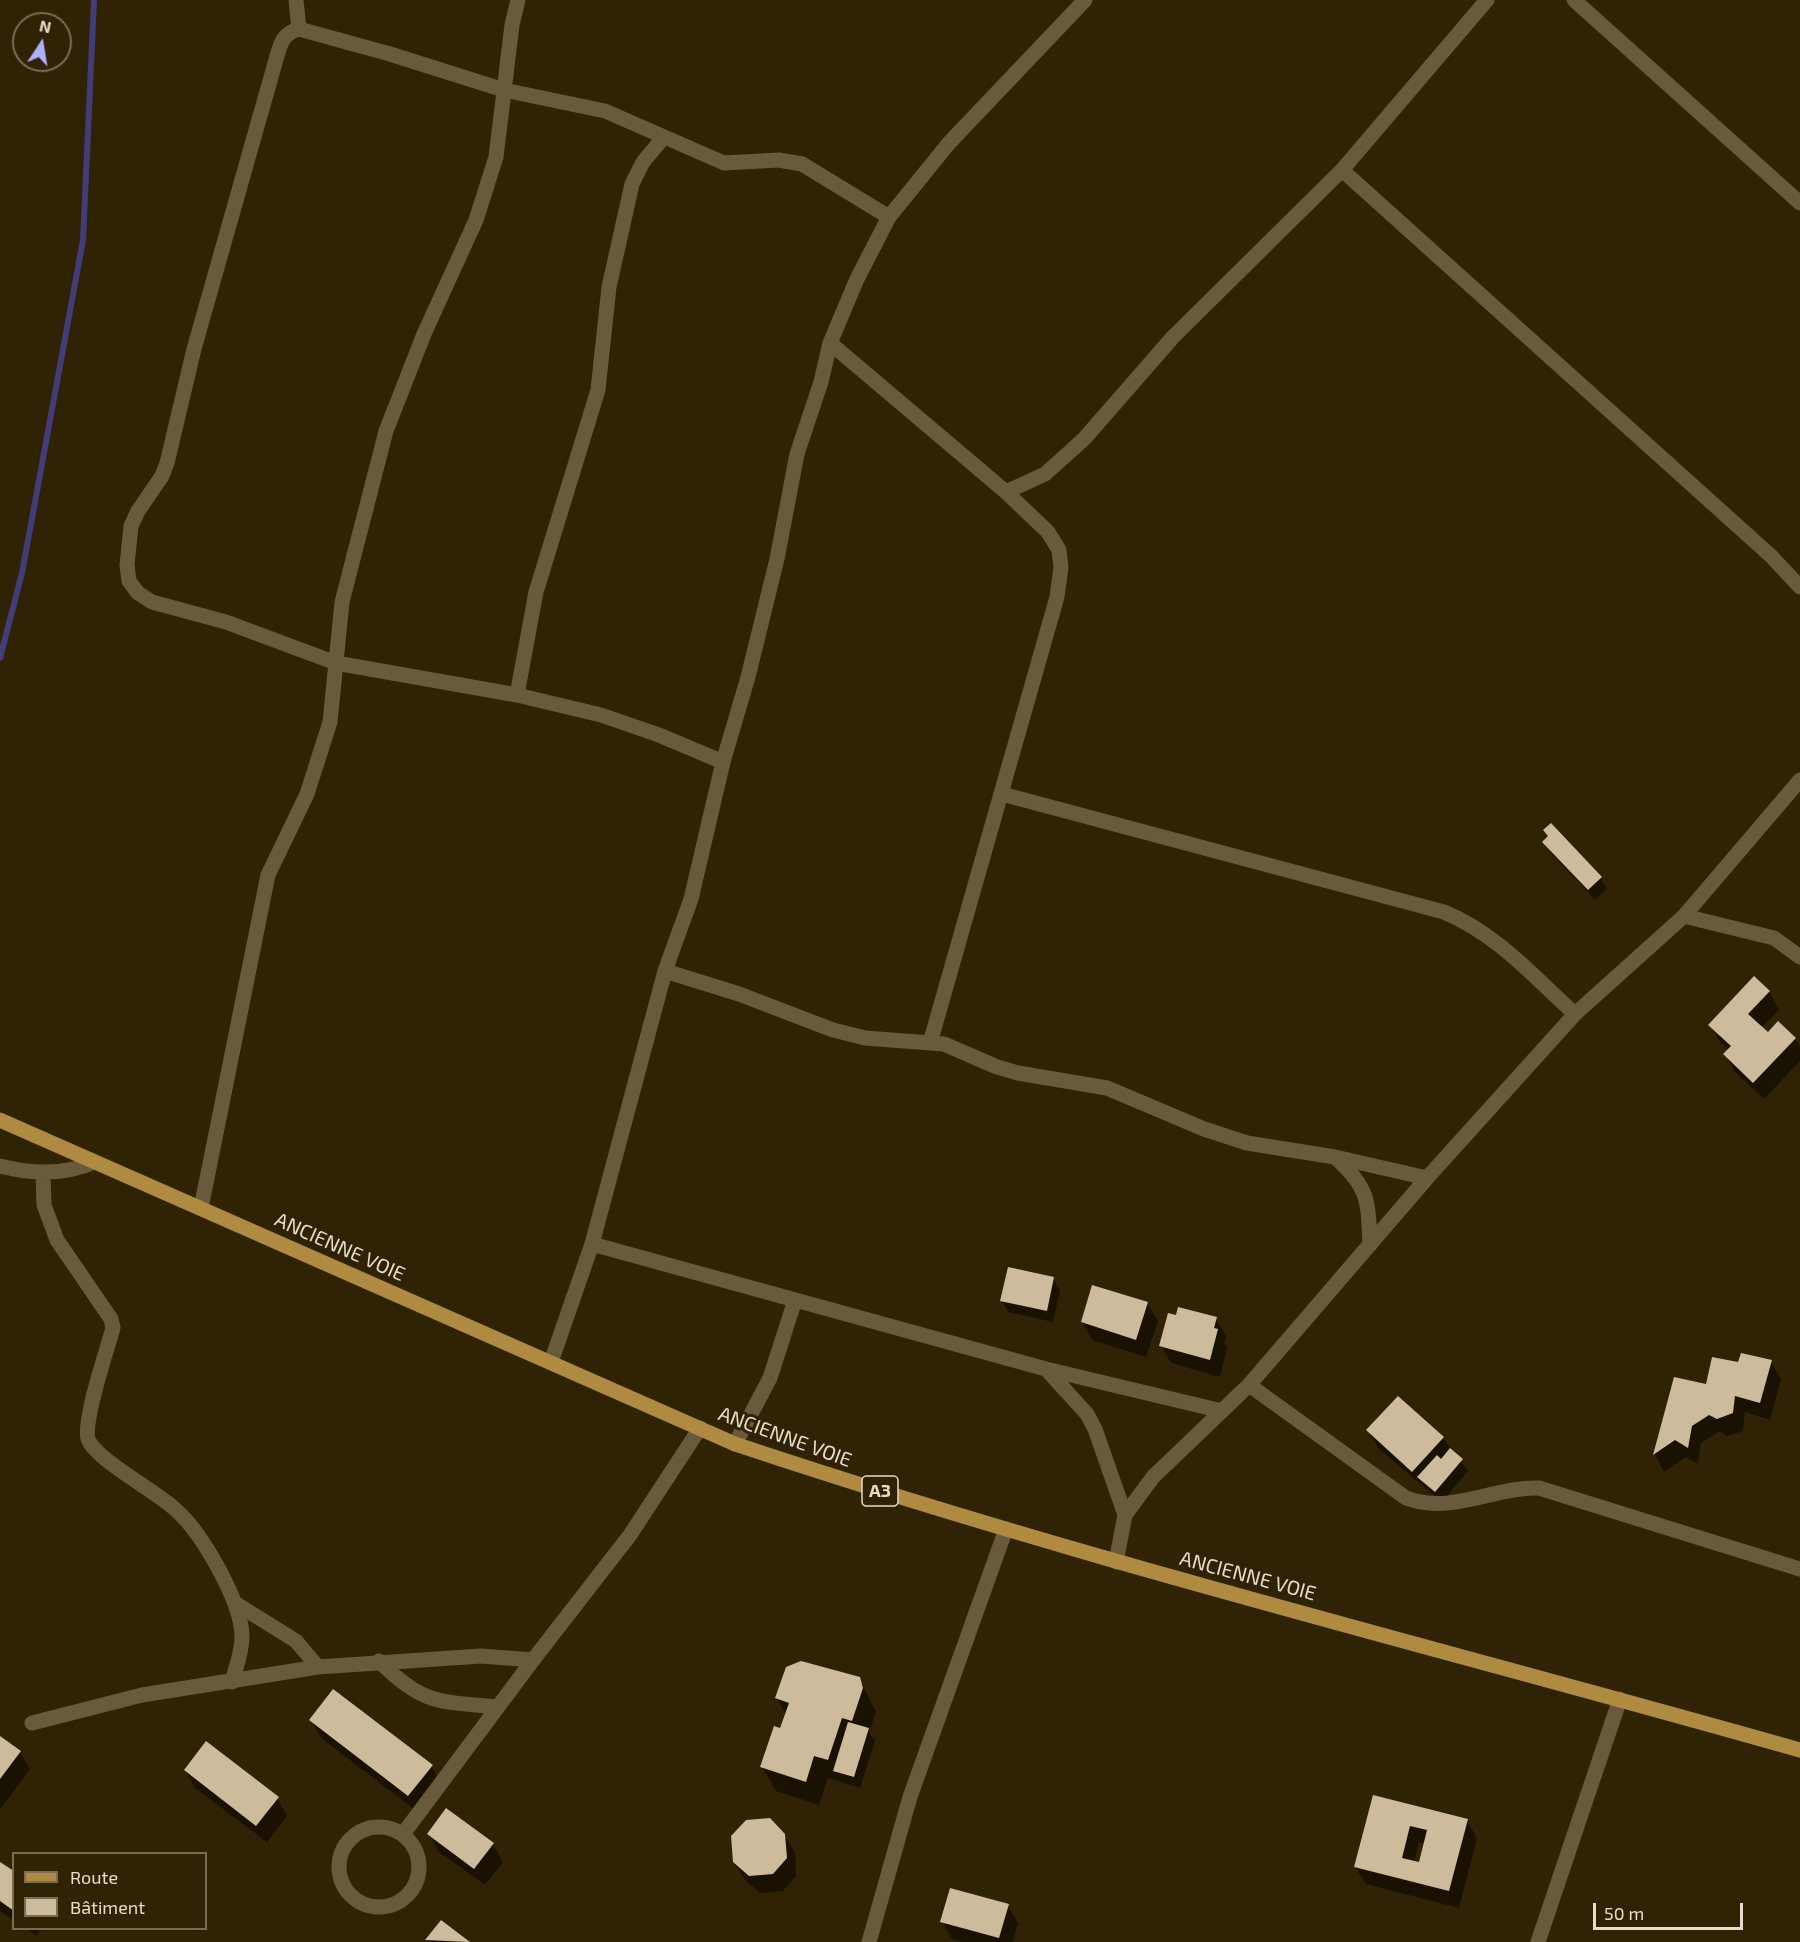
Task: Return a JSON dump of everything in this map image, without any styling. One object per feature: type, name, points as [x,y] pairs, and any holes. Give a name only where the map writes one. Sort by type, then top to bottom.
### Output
[{"type":"main road","name":"ANCIENNE VOIE","points":[[0,1120],[735,1444],[1116,1562],[1800,1750]]},
{"type":"street","points":[[296,0],[298,29]]},
{"type":"street","points":[[201,1208],[265,885],[307,794],[330,722],[342,602],[386,431],[424,334],[476,220],[496,157],[518,0]]},
{"type":"street","points":[[551,1362],[592,1244],[665,971],[691,899],[723,762],[748,677],[777,559],[797,454],[821,382],[830,343],[857,279],[889,217],[949,143],[1085,0]]},
{"type":"street","points":[[1006,492],[1045,474],[1084,439],[1173,337],[1342,170],[1487,0]]},
{"type":"street","points":[[1574,0],[1800,203]]},
{"type":"street","points":[[723,762],[659,735],[601,715],[517,694],[336,663],[226,622],[152,602],[138,593],[129,581],[127,566],[131,526],[138,511],[162,476],[167,463],[194,349],[281,41],[289,32],[298,29],[390,54],[504,90],[605,111],[724,163],[779,160],[802,164],[889,217]]},
{"type":"street","points":[[517,694],[536,592],[598,390],[609,287],[632,184],[643,162],[664,137]]},
{"type":"street","points":[[1342,170],[1771,556],[1800,587]]},
{"type":"street","points":[[830,343],[1006,492],[1048,532],[1059,550],[1061,567],[1057,597],[930,1043]]},
{"type":"street","points":[[1116,1562],[1125,1515],[1153,1477],[1249,1385],[1427,1178],[1575,1014],[1684,916],[1800,780]]},
{"type":"street","points":[[1002,794],[1444,912],[1472,924],[1489,935],[1575,1014]]},
{"type":"street","points":[[1684,916],[1774,938],[1800,957]]},
{"type":"street","points":[[665,971],[739,994],[833,1030],[865,1038],[907,1043],[944,1044],[997,1067],[1018,1073],[1107,1088],[1204,1129],[1247,1143],[1335,1157],[1427,1178]]},
{"type":"street","points":[[1335,1157],[1354,1174],[1363,1188],[1368,1206],[1370,1245]]},
{"type":"street","points":[[0,1166],[43,1173],[65,1172],[94,1162]]},
{"type":"street","points":[[43,1173],[44,1205],[57,1240],[111,1319],[113,1328],[89,1417],[88,1438],[91,1445],[112,1464],[184,1519],[212,1559],[236,1603],[242,1646],[232,1682]]},
{"type":"street","points":[[592,1244],[1046,1369],[1222,1411]]},
{"type":"street","points":[[735,1444],[770,1378],[795,1300]]},
{"type":"street","points":[[1046,1369],[1087,1414],[1095,1429],[1125,1515]]},
{"type":"street","points":[[1249,1385],[1406,1498],[1419,1503],[1440,1505],[1516,1489],[1539,1488],[1800,1569]]},
{"type":"street","points":[[403,1834],[532,1660],[630,1535],[700,1428]]},
{"type":"street","points":[[869,1942],[910,1797],[1006,1529]]},
{"type":"street","points":[[236,1603],[297,1641],[318,1667]]},
{"type":"street","points":[[32,1724],[142,1695],[318,1667],[379,1661],[481,1656],[532,1660]]},
{"type":"street","points":[[379,1661],[403,1684],[427,1698],[497,1707]]},
{"type":"street","points":[[1538,1942],[1620,1699]]},
{"type":"street","points":[[386,1827],[403,1834],[415,1848],[420,1865],[417,1883],[407,1898],[391,1906],[372,1908],[356,1901],[344,1887],[338,1870],[341,1852],[352,1837],[368,1828],[386,1827]]},
{"type":"building","points":[[1551,823],[1602,877],[1588,890],[1542,842],[1548,836],[1543,830]]},
{"type":"building","points":[[1754,976],[1770,991],[1748,1014],[1768,1032],[1778,1021],[1796,1038],[1753,1083],[1723,1054],[1731,1046],[1708,1025]]},
{"type":"building","points":[[1008,1267],[1054,1277],[1047,1311],[1000,1301]]},
{"type":"building","points":[[1092,1285],[1148,1302],[1136,1340],[1081,1322]]},
{"type":"building","points":[[1178,1307],[1217,1317],[1214,1328],[1218,1329],[1210,1360],[1159,1346],[1168,1313],[1176,1315]]},
{"type":"building","points":[[1741,1353],[1772,1360],[1760,1403],[1735,1396],[1733,1413],[1717,1419],[1709,1415],[1692,1426],[1688,1448],[1675,1440],[1653,1455],[1674,1377],[1706,1384],[1712,1357],[1738,1362]]},
{"type":"building","points":[[1398,1396],[1444,1437],[1412,1472],[1366,1430]]},
{"type":"building","points":[[1450,1448],[1463,1459],[1435,1492],[1417,1477],[1437,1455],[1441,1459]]},
{"type":"building","points":[[801,1661],[860,1677],[863,1688],[852,1721],[842,1718],[828,1760],[814,1756],[806,1782],[760,1767],[774,1726],[780,1728],[789,1703],[775,1698],[786,1667]]},
{"type":"building","points":[[333,1689],[433,1765],[408,1796],[309,1720]]},
{"type":"building","points":[[848,1722],[869,1728],[854,1777],[833,1771]]},
{"type":"building","points":[[0,1736],[21,1751],[0,1779]]},
{"type":"building","points":[[206,1741],[279,1797],[256,1826],[184,1770]]},
{"type":"building","points":[[1373,1795],[1468,1819],[1449,1891],[1354,1867]],"holes":[[[1410,1826],[1427,1830],[1419,1862],[1402,1858]]]},
{"type":"building","points":[[446,1808],[494,1843],[474,1869],[427,1834]]},
{"type":"building","points":[[770,1818],[785,1834],[787,1858],[773,1874],[749,1876],[733,1862],[731,1836],[746,1820]]},
{"type":"building","points":[[0,1862],[12,1870],[12,1910],[0,1901]]},
{"type":"building","points":[[950,1888],[1009,1904],[999,1938],[940,1922]]},
{"type":"building","points":[[441,1920],[470,1942],[425,1940]]},
{"type":"waterway","points":[[0,658],[22,573],[83,240],[94,0]]}]
